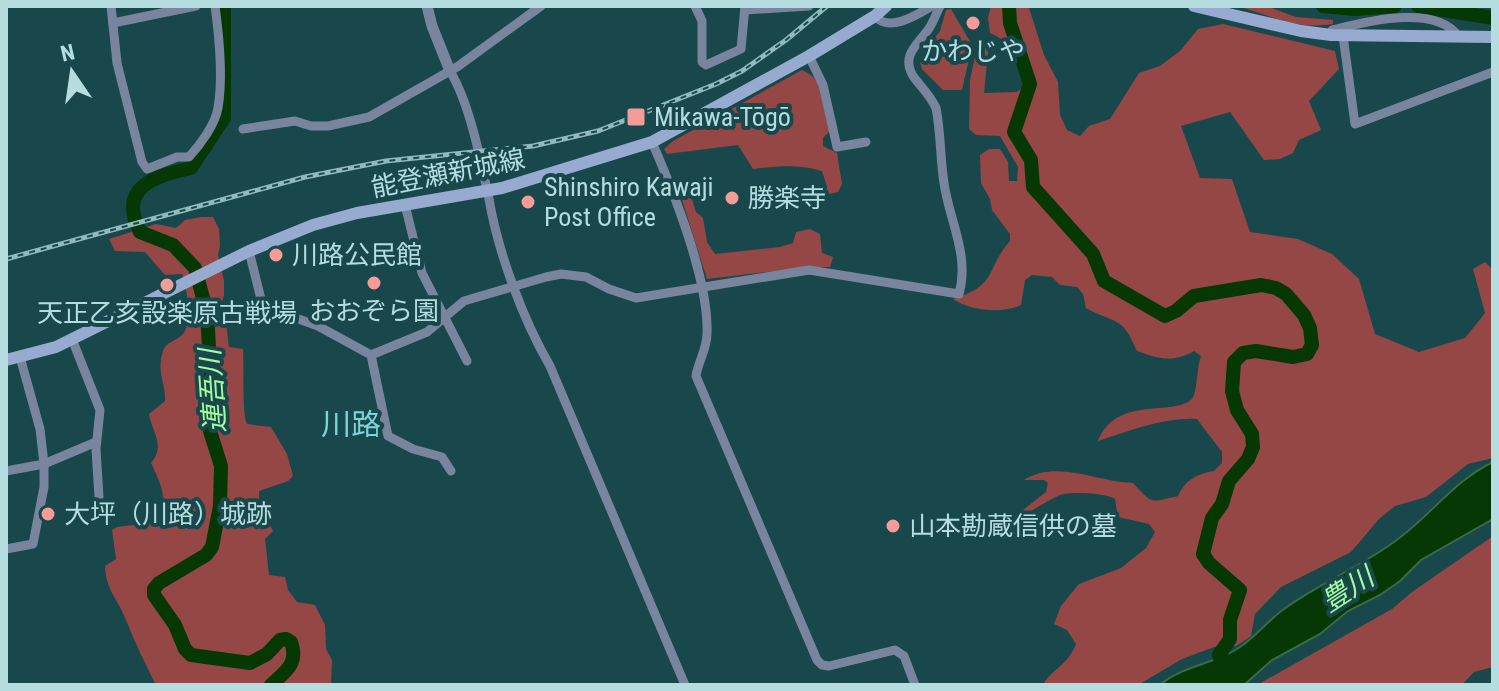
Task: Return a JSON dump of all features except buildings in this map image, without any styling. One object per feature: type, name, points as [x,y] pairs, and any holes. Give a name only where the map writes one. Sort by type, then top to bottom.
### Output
[{"type":"main road","name":"能登瀬新城線","points":[[6,360],[72,339],[249,251],[331,219],[488,191],[652,142],[809,56],[886,6]]},
{"type":"main road","points":[[1194,6],[1301,31],[1337,36],[1493,37]]},
{"type":"street","points":[[111,6],[117,63],[142,162],[147,169],[191,155],[215,119],[219,81],[215,6]]},
{"type":"street","points":[[113,23],[196,6]]},
{"type":"street","points":[[427,6],[432,26],[465,103],[513,285],[685,685]]},
{"type":"street","points":[[243,129],[295,121],[311,126],[328,126],[375,114],[450,71],[541,6]]},
{"type":"street","points":[[695,6],[702,21],[702,62],[706,65],[741,49],[745,8],[809,6]]},
{"type":"street","points":[[875,16],[886,24],[916,16],[932,6]]},
{"type":"street","points":[[371,355],[427,332],[464,301],[561,274],[586,277],[636,298],[809,270],[959,294],[962,278],[959,242],[944,183],[936,108],[911,72],[909,64],[909,55],[928,30],[940,6]]},
{"type":"street","points":[[1459,37],[1447,25],[1403,12],[1332,30],[1337,36],[1355,124],[1493,72]]},
{"type":"street","points":[[809,56],[823,85],[837,147],[866,142]]},
{"type":"street","points":[[652,142],[689,240],[701,289],[707,337],[696,376],[817,660],[829,666],[895,650],[904,656],[915,685]]},
{"type":"street","points":[[405,205],[422,273],[467,361]]},
{"type":"street","points":[[249,251],[262,303],[318,326],[371,355],[388,436],[413,449],[442,457],[451,471]]},
{"type":"street","points":[[72,339],[98,403],[96,442],[99,497]]},
{"type":"street","points":[[6,549],[33,544],[44,487],[40,429],[20,357]]},
{"type":"street","points":[[6,471],[44,464],[96,442]]},
{"type":"shaded area","points":[[991,6],[1029,8],[1044,55],[1058,82],[1060,115],[1067,130],[1080,136],[1089,126],[1110,119],[1139,73],[1160,66],[1180,51],[1198,29],[1223,24],[1335,51],[1339,69],[1309,101],[1321,130],[1299,140],[1293,153],[1280,159],[1264,160],[1230,112],[1181,126],[1200,178],[1232,179],[1250,232],[1298,239],[1332,254],[1359,279],[1375,334],[1419,352],[1465,338],[1485,313],[1473,269],[1485,262],[1493,270],[1493,458],[1468,464],[1426,497],[1395,506],[1379,519],[1351,552],[1281,587],[1255,614],[1251,636],[1236,646],[1217,646],[1182,659],[1138,685],[1043,685],[1068,658],[1076,644],[1067,630],[1054,624],[1061,606],[1079,584],[1121,568],[1146,548],[1155,532],[1149,524],[1118,517],[1115,499],[1098,494],[1064,494],[1024,515],[1023,510],[1046,492],[1048,483],[1044,480],[1024,480],[1050,471],[1077,473],[1133,483],[1148,498],[1161,500],[1178,496],[1192,479],[1214,471],[1222,463],[1222,452],[1197,419],[1160,422],[1098,441],[1106,427],[1131,412],[1172,407],[1192,399],[1201,356],[1194,351],[1166,358],[1137,351],[1127,331],[1118,322],[1086,308],[1083,294],[1077,287],[1060,285],[1052,277],[1032,275],[1025,280],[1021,305],[1014,308],[977,309],[953,299],[968,294],[985,282],[1010,241],[1010,234],[992,210],[981,183],[980,155],[989,149],[1000,149],[1008,162],[1009,181],[1017,181],[1018,167],[1000,136],[976,135],[969,129],[970,80],[977,47],[983,44],[988,52],[984,93],[1017,92],[1023,87],[1014,55],[1004,42],[990,33],[988,18]]},
{"type":"shaded area","points":[[1237,6],[1266,6],[1296,17],[1333,20],[1333,24],[1295,24]]},
{"type":"shaded area","points":[[951,9],[972,45],[962,90],[943,90],[922,69],[920,62],[940,31],[946,10]]},
{"type":"shaded area","points":[[802,70],[816,81],[824,96],[830,131],[823,138],[823,146],[837,153],[842,184],[838,192],[824,195],[827,187],[822,171],[788,166],[753,169],[738,145],[667,154],[664,149],[673,141]]},
{"type":"shaded area","points":[[678,187],[689,190],[696,212],[703,218],[707,242],[715,254],[780,247],[793,243],[796,232],[810,229],[820,234],[822,253],[833,257],[830,267],[707,279]]},
{"type":"shaded area","points":[[213,217],[219,229],[218,255],[224,295],[219,311],[226,323],[229,347],[243,349],[245,419],[247,424],[271,427],[287,454],[293,476],[288,481],[259,491],[259,504],[273,531],[265,539],[269,575],[285,577],[288,590],[297,602],[315,605],[325,625],[326,649],[332,660],[331,685],[156,685],[108,582],[105,566],[116,559],[112,530],[158,522],[162,515],[162,492],[151,463],[158,445],[149,414],[165,401],[160,366],[163,351],[182,335],[188,315],[182,274],[165,275],[145,252],[115,251],[109,239],[156,224],[176,228],[185,220]]},
{"type":"shaded area","points":[[1493,536],[1493,667],[1474,672],[1462,685],[1257,685],[1392,609]]},
{"type":"water","name":"豊川","points":[[1493,462],[1493,519],[1421,560],[1380,595],[1348,611],[1320,634],[1272,660],[1244,685],[1160,685],[1178,673],[1237,649],[1298,600],[1398,539],[1467,478]]},
{"type":"waterway","name":"連吾川","points":[[224,6],[224,118],[191,168],[153,180],[137,194],[133,204],[140,232],[173,245],[195,268],[207,313],[212,400],[210,431],[221,466],[220,506],[212,547],[206,555],[159,583],[154,595],[191,655],[250,663],[267,654],[280,640],[291,642],[292,662],[271,685]]},
{"type":"waterway","points":[[1009,6],[1010,23],[1030,84],[1014,132],[1031,160],[1033,187],[1093,254],[1104,281],[1165,316],[1194,296],[1261,285],[1276,288],[1286,294],[1304,315],[1310,328],[1312,345],[1307,354],[1293,357],[1256,351],[1243,353],[1234,362],[1232,391],[1237,410],[1252,434],[1253,447],[1248,459],[1229,481],[1222,504],[1212,518],[1203,554],[1240,590],[1230,620],[1230,639],[1219,655],[1225,671]]},
{"type":"waterway","points":[[1323,6],[1355,9],[1395,6]]},
{"type":"waterway","points":[[1418,6],[1493,18]]},
{"type":"railway","points":[[6,259],[305,177],[386,161],[533,146],[598,131],[742,71],[827,6]]},
{"type":"place","name":"かわじや","points":[[973,23]]},
{"type":"place","name":"Mikawa-Tōgō","points":[[636,117]]},
{"type":"place","name":"勝楽寺","points":[[732,198]]},
{"type":"place","name":"Shinshiro Kawaji Post Office","points":[[528,202]]},
{"type":"place","name":"川路公民館","points":[[276,255]]},
{"type":"place","name":"おおぞら園","points":[[374,283]]},
{"type":"place","name":"天正乙亥設楽原古戦場","points":[[167,285]]},
{"type":"place","name":"大坪（川路）城跡","points":[[48,514]]},
{"type":"place","name":"山本勘蔵信供の墓","points":[[893,526]]},
{"type":"district","name":"川路","points":[[351,425]]}]
